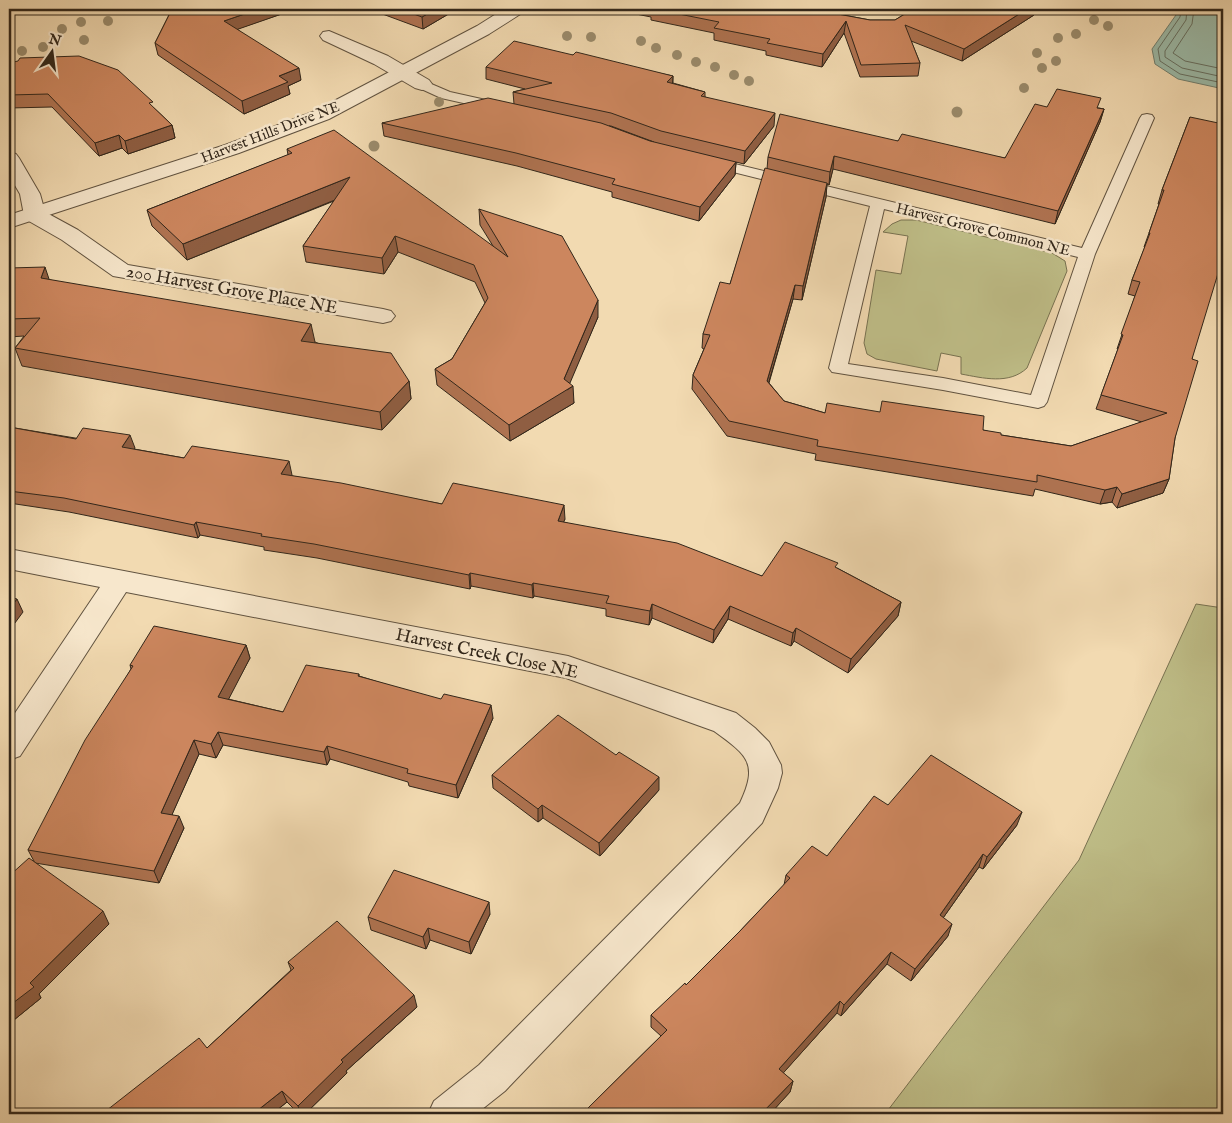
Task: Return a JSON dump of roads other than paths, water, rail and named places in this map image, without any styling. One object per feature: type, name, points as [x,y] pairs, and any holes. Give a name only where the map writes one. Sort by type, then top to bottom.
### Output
[{"type":"street","name":"Harvest Hills Drive NE","points":[[9,222],[232,149],[313,119],[483,30],[516,9]]},
{"type":"street","points":[[329,36],[422,84]]},
{"type":"street","points":[[9,158],[30,194],[36,214]]},
{"type":"street","name":"200 Harvest Grove Place NE","points":[[36,214],[122,271],[383,316]]},
{"type":"street","name":"Harvest Creek Close NE","points":[[9,559],[568,667],[725,722],[758,750],[766,770],[762,790],[751,813],[492,1078],[447,1114]]},
{"type":"street","points":[[9,747],[120,579]]},
{"type":"lane","points":[[422,84],[446,95],[512,110]]},
{"type":"lane","name":"Harvest Grove Common NE","points":[[878,204],[838,368],[943,384],[1038,402],[1087,254],[1147,118]]},
{"type":"lane","name":"Harvest Grove Common NE","points":[[692,158],[1087,254]]},
{"type":"water","points":[[1176,9],[1223,9],[1223,88],[1178,79],[1155,64],[1152,49],[1176,15]]}]
